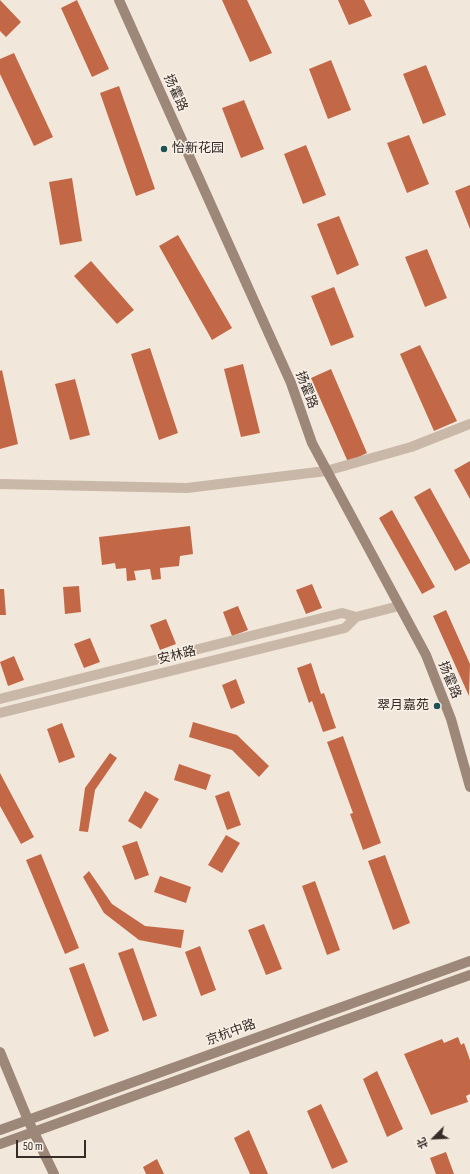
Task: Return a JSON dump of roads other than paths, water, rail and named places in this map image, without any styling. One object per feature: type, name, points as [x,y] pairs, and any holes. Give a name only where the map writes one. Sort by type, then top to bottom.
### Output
[{"type":"street","name":"扬霍路","points":[[119,0],[291,384],[312,443],[426,655],[451,719],[470,787]]},
{"type":"street","points":[[0,484],[187,488],[326,471],[411,446],[470,424]]},
{"type":"street","name":"安林路","points":[[0,699],[342,613],[356,617],[399,606]]},
{"type":"street","name":"安林路","points":[[0,713],[345,628],[356,617]]},
{"type":"street","points":[[119,669],[124,682]]},
{"type":"street","name":"京杭中路","points":[[0,1130],[470,961]]},
{"type":"street","name":"京杭中路","points":[[0,1144],[470,975]]},
{"type":"street","points":[[0,1052],[28,1120],[54,1174]]},
{"type":"place","name":"怡新花园","points":[[164,149]]},
{"type":"place","name":"翠月嘉苑","points":[[437,706]]}]
